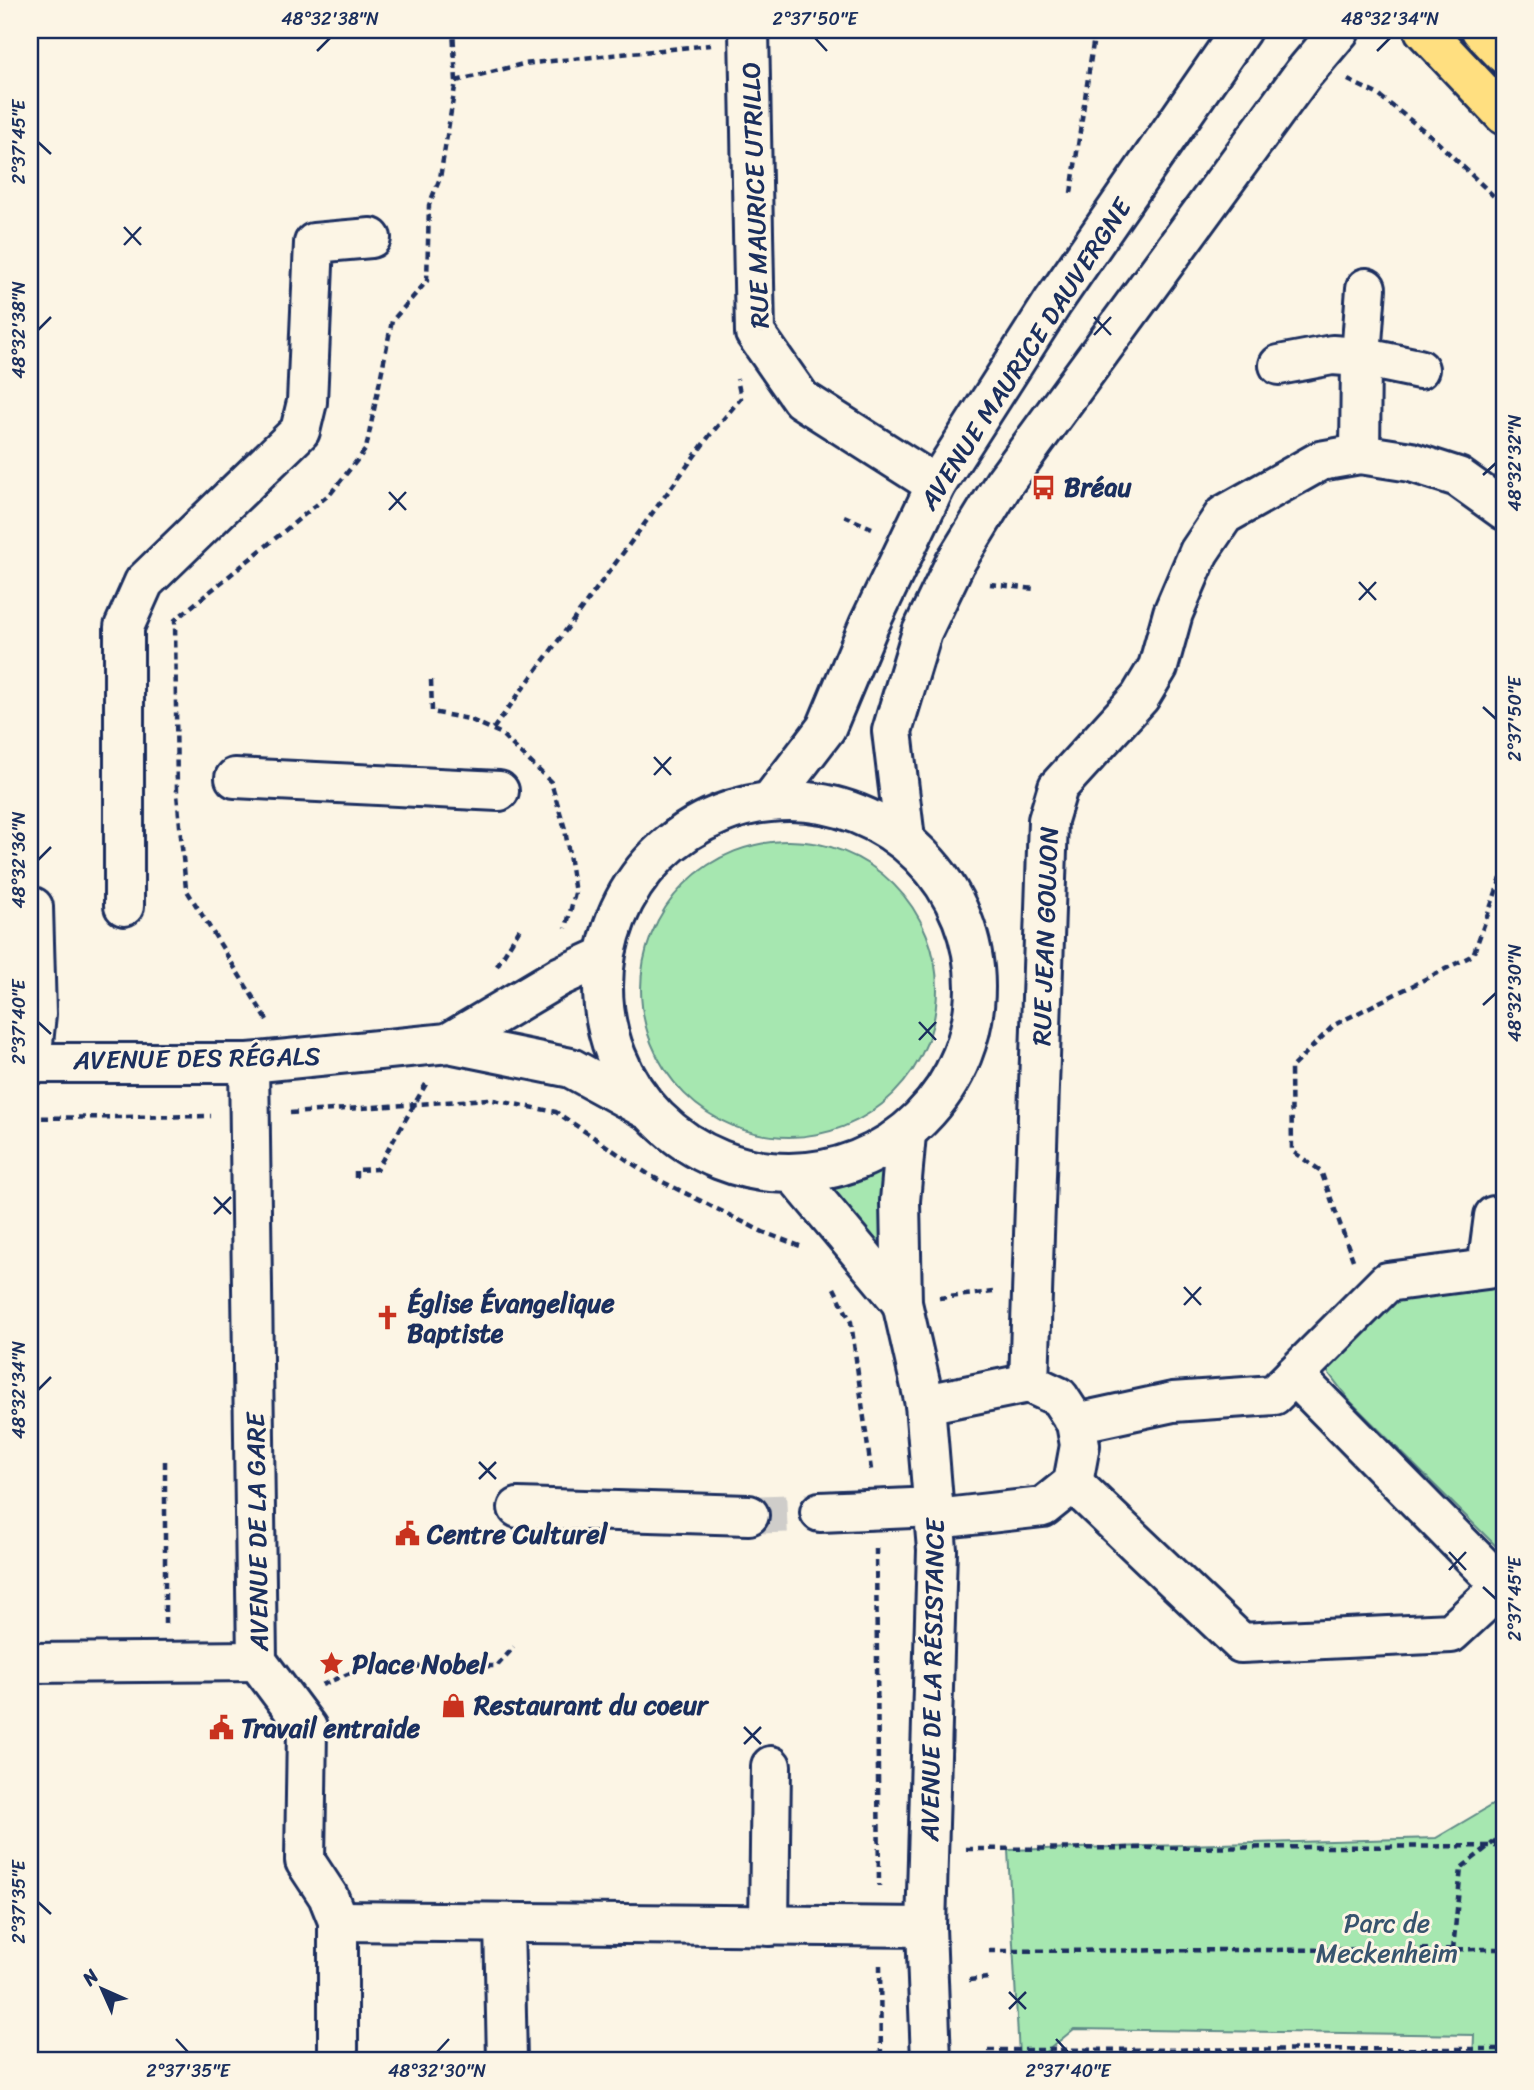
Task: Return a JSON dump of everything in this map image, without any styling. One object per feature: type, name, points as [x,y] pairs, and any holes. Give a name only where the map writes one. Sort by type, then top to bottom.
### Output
[{"type":"main road","points":[[1424,30],[1504,115]]},
{"type":"main road","points":[[1481,30],[1504,54]]},
{"type":"street","name":"AVENUE MAURICE DAUVERGNE","points":[[771,800],[826,728],[869,625],[936,485],[1053,302],[1241,30]]},
{"type":"street","name":"AVENUE MAURICE DAUVERGNE","points":[[905,839],[892,731],[922,632],[955,563],[1012,472],[1303,74],[1340,30]]},
{"type":"street","name":"RUE MAURICE UTRILLO","points":[[732,33],[755,332],[801,399],[936,485]]},
{"type":"street","points":[[124,905],[124,627],[144,582],[300,431],[307,402],[314,243],[371,238]]},
{"type":"street","points":[[1360,454],[1361,356],[1366,288]]},
{"type":"street","points":[[1279,365],[1332,355],[1361,356],[1419,369]]},
{"type":"street","name":"RUE JEAN GOUJON","points":[[1029,1383],[1048,820],[1058,787],[1140,697],[1158,667],[1173,613],[1199,552],[1224,515],[1320,461],[1360,454],[1411,462],[1458,477],[1504,510]]},
{"type":"street","points":[[235,778],[499,791]]},
{"type":"street","points":[[771,800],[818,802],[853,811],[905,839],[945,883],[970,936],[977,994],[964,1052],[935,1104],[906,1134],[844,1166],[793,1174],[739,1167],[672,1137],[648,1110],[619,1063],[604,1010],[605,956],[625,899],[662,850],[712,816],[771,800]]},
{"type":"street","points":[[31,1063],[36,1014],[33,907]]},
{"type":"street","name":"AVENUE DES RÉGALS","points":[[448,1043],[559,977],[605,956]]},
{"type":"street","name":"AVENUE DES RÉGALS","points":[[31,1063],[249,1063],[448,1043],[571,1068],[648,1110]]},
{"type":"street","name":"AVENUE DE LA GARE","points":[[249,1063],[252,1115],[257,1661],[307,1728],[305,1861],[328,1896],[338,1922],[338,2060]]},
{"type":"street","name":"AVENUE DE LA RÉSISTANCE","points":[[906,1134],[900,1201],[902,1303],[925,1404],[936,1513],[926,1927],[931,2060]]},
{"type":"street","name":"AVENUE DE LA RÉSISTANCE","points":[[793,1174],[902,1303]]},
{"type":"street","points":[[1076,1423],[1173,1402],[1274,1395],[1387,1282],[1486,1269],[1494,1216]]},
{"type":"street","points":[[1073,1483],[1241,1643],[1451,1633],[1503,1588],[1294,1375]]},
{"type":"street","points":[[820,1512],[876,1510],[936,1513],[1044,1507],[1073,1483],[1080,1445],[1076,1423],[1059,1397],[1029,1383],[925,1404]]},
{"type":"street","points":[[518,1508],[749,1514]]},
{"type":"street","points":[[30,1663],[257,1661]]},
{"type":"street","points":[[769,1926],[771,1766]]},
{"type":"street","points":[[338,1922],[926,1927]]},
{"type":"street","points":[[505,1923],[507,2060]]},
{"type":"path","points":[[287,1060],[261,1010],[186,889],[177,794],[175,621],[331,493],[366,449],[392,321],[427,281],[429,205],[440,178],[456,80],[453,30]]},
{"type":"path","points":[[1071,193],[1095,30]]},
{"type":"path","points":[[456,80],[523,64],[716,44],[732,33]]},
{"type":"path","points":[[1377,94],[1431,136],[1504,206]]},
{"type":"path","points":[[493,729],[710,435],[741,398],[735,373]]},
{"type":"path","points":[[844,516],[876,529]]},
{"type":"path","points":[[981,578],[990,583],[1034,590]]},
{"type":"path","points":[[1380,1289],[1351,1258],[1321,1171],[1292,1151],[1292,1068],[1335,1025],[1473,954],[1504,870]]},
{"type":"path","points":[[566,930],[575,893],[572,876]]},
{"type":"path","points":[[30,1118],[252,1115],[488,1099],[556,1112],[651,1177],[763,1232],[799,1245],[807,1253]]},
{"type":"path","points":[[356,1178],[356,1171],[377,1169],[415,1105]]},
{"type":"path","points":[[828,1278],[851,1322],[876,1510],[881,2060]]},
{"type":"path","points":[[164,1663],[165,1457]]},
{"type":"path","points":[[286,1701],[363,1667],[497,1666],[514,1647]]},
{"type":"path","points":[[1453,1950],[1461,1868],[1492,1846],[1504,1833]]},
{"type":"path","points":[[879,1848],[1504,1846]]},
{"type":"path","points":[[989,1951],[1504,1949]]},
{"type":"path","points":[[1393,2049],[1393,2060]]},
{"type":"path","points":[[988,2050],[1504,2049]]},
{"type":"path","points":[[1458,2060],[1459,2050]]},
{"type":"green space","points":[[774,841],[804,841],[832,847],[859,858],[883,874],[904,895],[920,919],[931,946],[937,989],[935,1018],[920,1059],[904,1083],[883,1104],[859,1120],[832,1131],[804,1137],[774,1137],[746,1131],[719,1120],[695,1104],[674,1083],[658,1059],[647,1032],[641,1004],[641,974],[647,946],[658,919],[674,895],[695,874],[719,858],[746,847]]},
{"type":"green space","points":[[892,1163],[891,1276],[819,1190]]},
{"type":"green space","points":[[1504,1274],[1504,1549],[1498,1548],[1350,1401],[1324,1367],[1401,1292]]},
{"type":"green space","name":"Parc de Meckenheim","points":[[1504,1798],[1504,2060],[1473,2060],[1474,2035],[1074,2029],[1036,2060],[1019,2056],[1008,1850],[1436,1838]]},
{"type":"tunnel","points":[[749,1515],[820,1512]]},
{"type":"place","name":"Bréau","points":[[1044,487]]},
{"type":"place","name":"Église Évangelique Baptiste","points":[[387,1318]]},
{"type":"place","name":"Centre Culturel","points":[[407,1534]]},
{"type":"place","name":"Place Nobel","points":[[332,1664]]},
{"type":"place","name":"Restaurant du coeur","points":[[454,1705]]},
{"type":"place","name":"Travail entraide","points":[[221,1728]]}]
